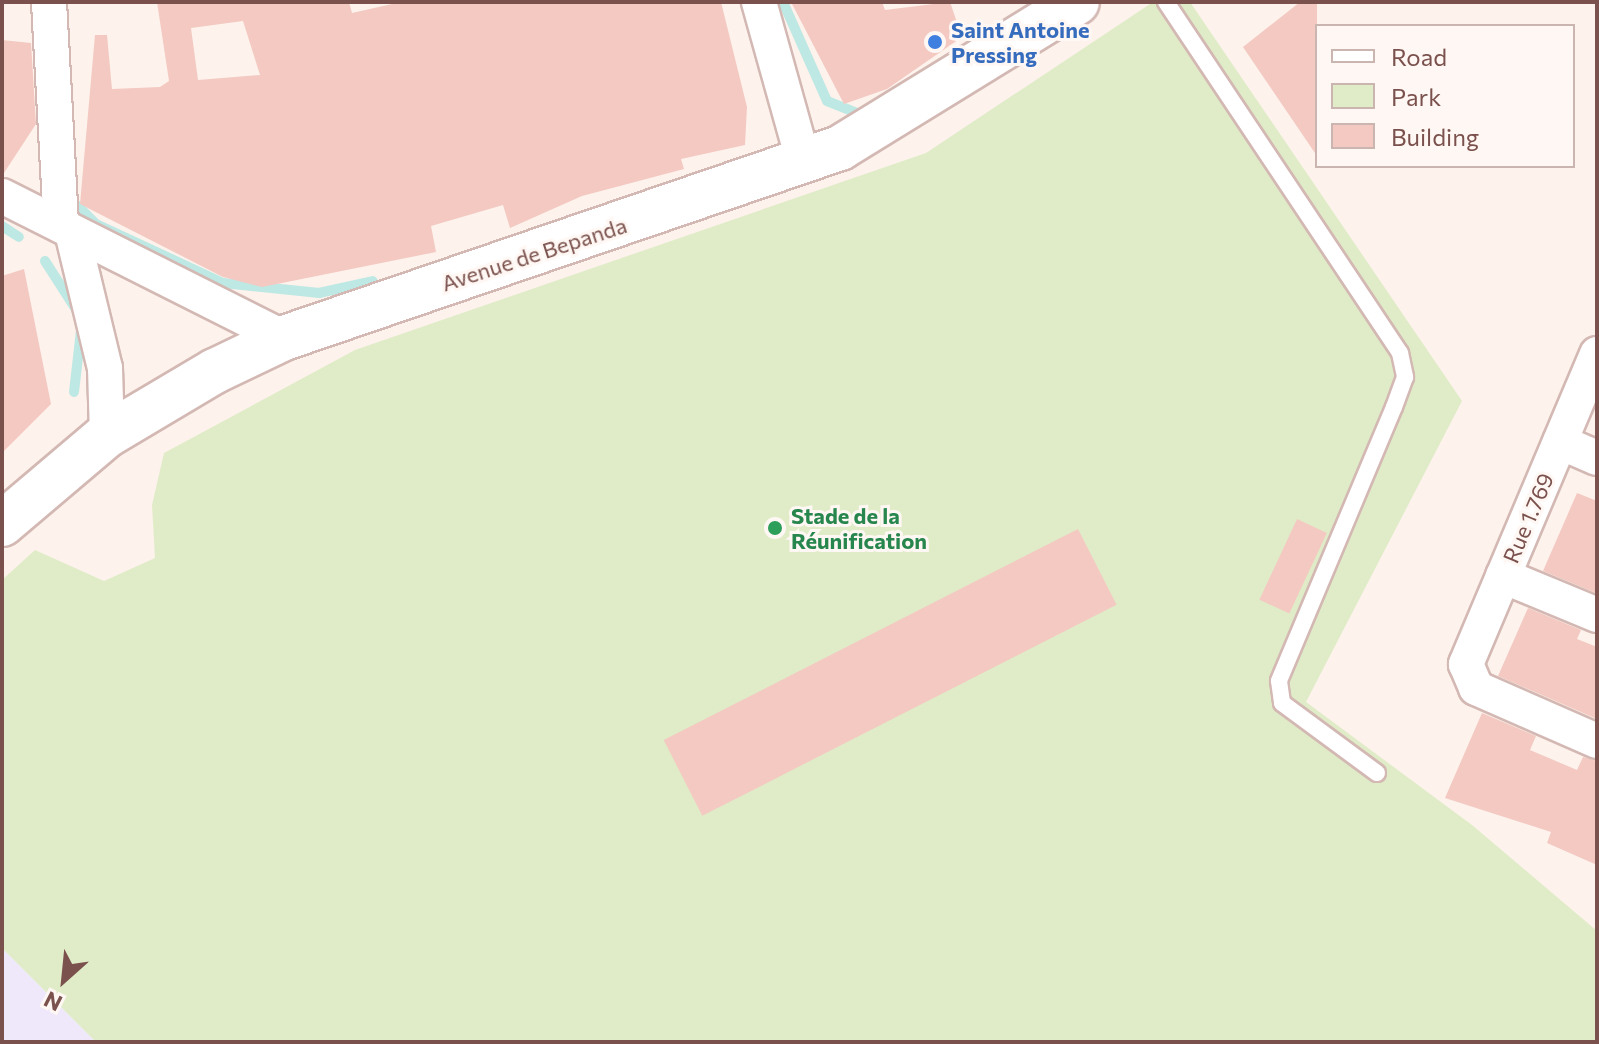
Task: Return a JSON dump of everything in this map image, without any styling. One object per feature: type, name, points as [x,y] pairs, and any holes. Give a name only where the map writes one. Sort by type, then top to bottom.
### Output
[{"type":"main road","name":"Avenue de Bepanda","points":[[2,524],[107,435],[284,338],[804,163],[883,127],[1077,2]]},
{"type":"street","points":[[49,2],[66,228],[105,368],[107,435]]},
{"type":"street","points":[[759,2],[804,163]]},
{"type":"street","points":[[2,196],[284,338]]},
{"type":"street","name":"Rue 1.769","points":[[1597,354],[1466,664],[1470,682],[1597,741]]},
{"type":"street","points":[[1560,442],[1597,458]]},
{"type":"street","points":[[1503,576],[1597,615]]},
{"type":"lane","points":[[1166,2],[1400,353],[1405,377],[1279,681],[1282,703],[1377,773]]},
{"type":"shaded area","points":[[2,948],[96,1042],[2,1042]]},
{"type":"green space","name":"Stade de la Réunification","points":[[1153,2],[1190,2],[1462,401],[1306,702],[1472,825],[1597,931],[1597,1042],[96,1042],[2,948],[2,580],[35,550],[104,581],[155,558],[152,505],[164,453],[355,350],[926,153]]},
{"type":"building","points":[[157,2],[349,2],[352,13],[401,2],[721,2],[747,107],[745,145],[681,159],[684,169],[582,196],[510,228],[503,205],[431,226],[436,252],[262,287],[223,277],[80,204],[95,35],[107,35],[112,89],[160,87],[169,81]],"holes":[[[243,21],[260,75],[198,80],[191,28]]]},
{"type":"building","points":[[791,2],[882,2],[885,10],[950,2],[962,37],[887,89],[844,104]]},
{"type":"building","points":[[1300,2],[1317,2],[1315,153],[1243,47]]},
{"type":"building","points":[[2,40],[31,43],[36,124],[2,176]]},
{"type":"building","points":[[24,269],[51,404],[2,453],[2,276]]},
{"type":"building","points":[[1577,493],[1597,501],[1596,593],[1543,571]]},
{"type":"building","points":[[1297,519],[1327,533],[1289,614],[1259,600]]},
{"type":"building","points":[[1078,529],[1117,605],[702,816],[664,740]]},
{"type":"building","points":[[1528,608],[1581,630],[1577,639],[1597,647],[1597,719],[1498,676]]},
{"type":"building","points":[[1482,713],[1536,736],[1530,750],[1577,770],[1583,757],[1597,761],[1597,865],[1547,843],[1551,832],[1445,798]]},
{"type":"waterway","points":[[783,2],[827,101],[862,115]]},
{"type":"waterway","points":[[78,206],[96,224],[223,283],[319,293],[373,281]]},
{"type":"waterway","points":[[2,226],[19,237]]},
{"type":"waterway","points":[[45,261],[75,308]]},
{"type":"waterway","points":[[74,392],[81,331]]},
{"type":"place","name":"Saint Antoine Pressing","points":[[935,42]]},
{"type":"place","name":"Stade de la Réunification","points":[[775,528]]}]
